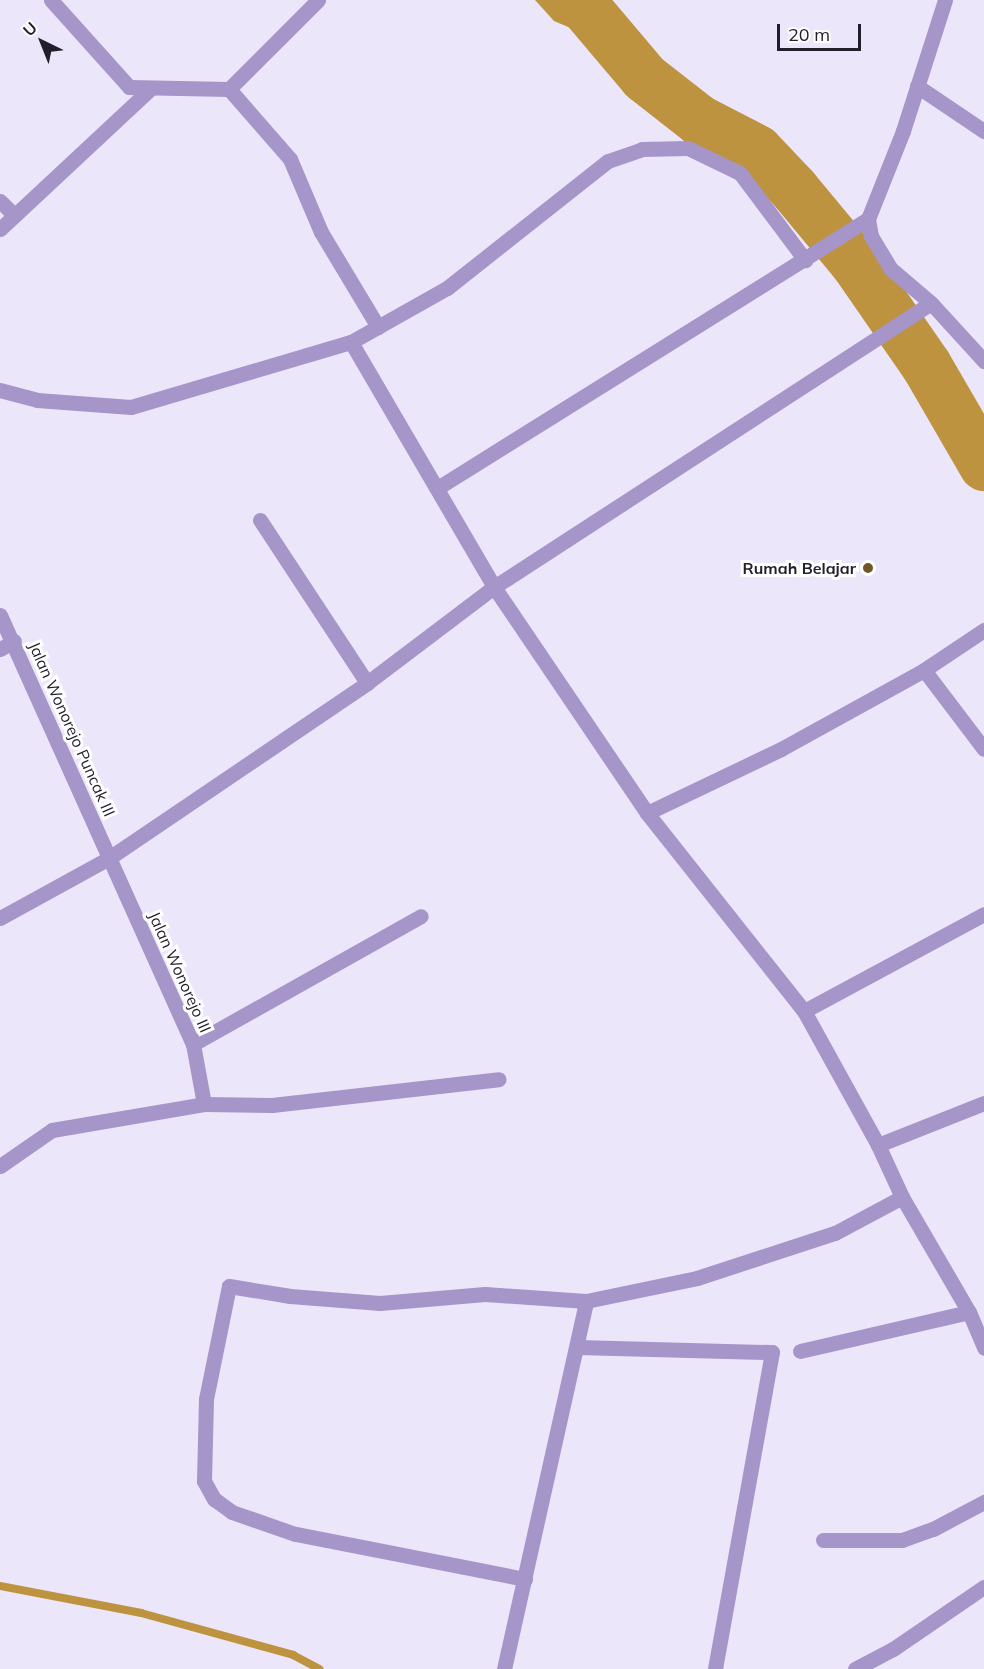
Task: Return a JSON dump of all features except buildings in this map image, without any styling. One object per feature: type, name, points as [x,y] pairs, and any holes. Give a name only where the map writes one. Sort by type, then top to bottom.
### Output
[{"type":"street","points":[[51,0],[121,81],[129,87],[149,90],[180,85],[229,89],[290,159],[321,232],[378,327]]},
{"type":"street","points":[[229,89],[318,0]]},
{"type":"street","points":[[439,487],[863,221],[917,86],[945,0]]},
{"type":"street","points":[[917,86],[984,131]]},
{"type":"street","points":[[0,229],[149,90]]},
{"type":"street","points":[[0,390],[37,400],[131,407],[351,342],[447,288],[608,161],[642,149],[688,148],[741,173],[809,257]]},
{"type":"street","points":[[0,201],[14,215]]},
{"type":"street","points":[[863,221],[881,255],[984,361]]},
{"type":"street","points":[[0,918],[110,858],[367,683],[494,587],[928,305]]},
{"type":"street","points":[[351,342],[439,487],[494,587],[647,813],[804,1011],[878,1145],[902,1197],[969,1312],[982,1339]]},
{"type":"street","points":[[260,520],[367,683]]},
{"type":"street","name":"Jalan Wonorejo Puncak III","points":[[0,615],[7,645],[110,858]]},
{"type":"street","points":[[647,813],[781,749],[924,670],[984,630]]},
{"type":"street","points":[[924,670],[984,749]]},
{"type":"street","name":"Jalan Wonorejo III","points":[[110,858],[193,1044],[204,1104]]},
{"type":"street","points":[[804,1011],[984,914]]},
{"type":"street","points":[[193,1044],[421,916]]},
{"type":"street","points":[[0,1166],[52,1130],[204,1104],[272,1105],[499,1079]]},
{"type":"street","points":[[878,1145],[984,1102]]},
{"type":"street","points":[[525,1579],[295,1534],[232,1512],[214,1499],[204,1481],[206,1399],[229,1286],[290,1296],[380,1303],[485,1294],[586,1301],[697,1278],[835,1233],[902,1197]]},
{"type":"street","points":[[504,1669],[586,1301]]},
{"type":"street","points":[[800,1351],[969,1312]]},
{"type":"street","points":[[577,1347],[772,1352],[715,1669]]},
{"type":"street","points":[[823,1540],[902,1540],[933,1529],[984,1502]]},
{"type":"street","points":[[855,1669],[893,1649],[984,1587]]},
{"type":"shaded area","points":[[535,0],[607,0],[620,49],[554,21]]},
{"type":"waterway","points":[[579,0],[644,77],[699,120],[757,150],[793,188],[856,264],[926,365],[984,465]]},
{"type":"waterway","points":[[0,1586],[141,1613],[293,1655],[319,1669]]},
{"type":"place","name":"Rumah Belajar","points":[[868,568]]}]
